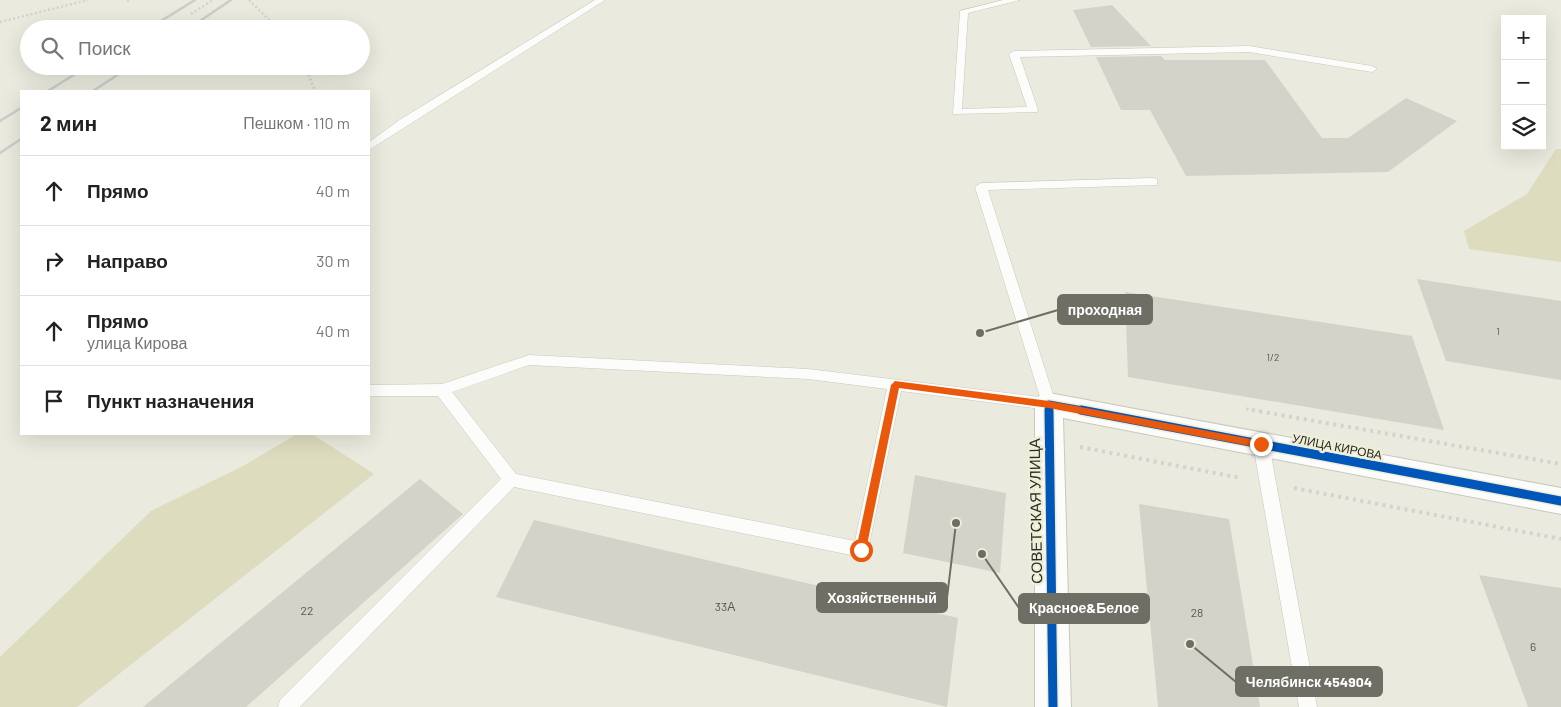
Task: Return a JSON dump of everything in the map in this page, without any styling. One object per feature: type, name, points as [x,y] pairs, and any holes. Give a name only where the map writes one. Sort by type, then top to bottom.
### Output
[{"type":"street","name":"СОВЕТСКАЯ УЛИЦА","points":[[1049,404],[1053,707]]},
{"type":"street","name":"УЛИЦА КИРОВА","points":[[1049,404],[1561,501]]},
{"type":"lane","points":[[370,146],[405,121],[601,0]]},
{"type":"lane","points":[[963,0],[964,11],[957,112],[1033,110],[1014,54],[1249,48],[1372,69]]},
{"type":"lane","points":[[964,11],[1016,0]]},
{"type":"lane","points":[[370,390],[442,390],[529,360],[808,374],[1049,404],[981,187],[1153,182]]},
{"type":"lane","points":[[442,390],[511,480],[861,550],[895,385]]},
{"type":"lane","points":[[1261,444],[1308,707]]},
{"type":"lane","points":[[287,707],[511,480]]},
{"type":"path","points":[[0,22],[88,0]]},
{"type":"path","points":[[191,14],[213,0]]},
{"type":"path","points":[[249,0],[269,20]]},
{"type":"path","points":[[309,75],[315,90]]},
{"type":"path","points":[[1242,409],[1561,464]]},
{"type":"path","points":[[1049,441],[1561,539]]},
{"type":"green space","points":[[1556,149],[1561,149],[1561,262],[1469,249],[1464,231],[1527,194]]},
{"type":"green space","points":[[295,435],[314,435],[374,474],[77,707],[0,707],[0,657],[151,511],[243,466]]},
{"type":"building","points":[[1112,5],[1151,46],[1091,47],[1073,10]]},
{"type":"building","points":[[1161,56],[1165,60],[1265,60],[1322,138],[1348,138],[1406,98],[1457,121],[1388,172],[1186,176],[1150,110],[1121,110],[1096,57]]},
{"type":"building","points":[[1417,279],[1561,301],[1561,380],[1446,361]]},
{"type":"building","points":[[1125,292],[1412,336],[1444,430],[1128,377]]},
{"type":"building","points":[[915,475],[1006,493],[1000,573],[903,553]]},
{"type":"building","points":[[420,479],[463,514],[246,707],[143,707]]},
{"type":"building","points":[[1139,504],[1229,519],[1260,707],[1158,707]]},
{"type":"building","points":[[534,520],[958,618],[947,707],[496,597]]},
{"type":"building","points":[[1479,575],[1561,588],[1561,707],[1528,707]]},
{"type":"railway","points":[[163,20],[195,0]]},
{"type":"railway","points":[[201,20],[231,0]]},
{"type":"railway","points":[[50,90],[74,75]]},
{"type":"railway","points":[[95,90],[117,75]]},
{"type":"railway","points":[[0,121],[20,109]]},
{"type":"railway","points":[[0,153],[20,140]]},
{"type":"cycle path","points":[[1053,707],[1049,404],[1561,501]]},
{"type":"place","name":"проходная","points":[[980,333]]},
{"type":"place","name":"Хозяйственный","points":[[956,523]]},
{"type":"place","name":"Красное&Белое","points":[[982,554]]},
{"type":"place","name":"Челябинск 454904","points":[[1190,644]]},
{"type":"route","points":[[861,550],[895,385],[1049,404],[1261,444]]}]
